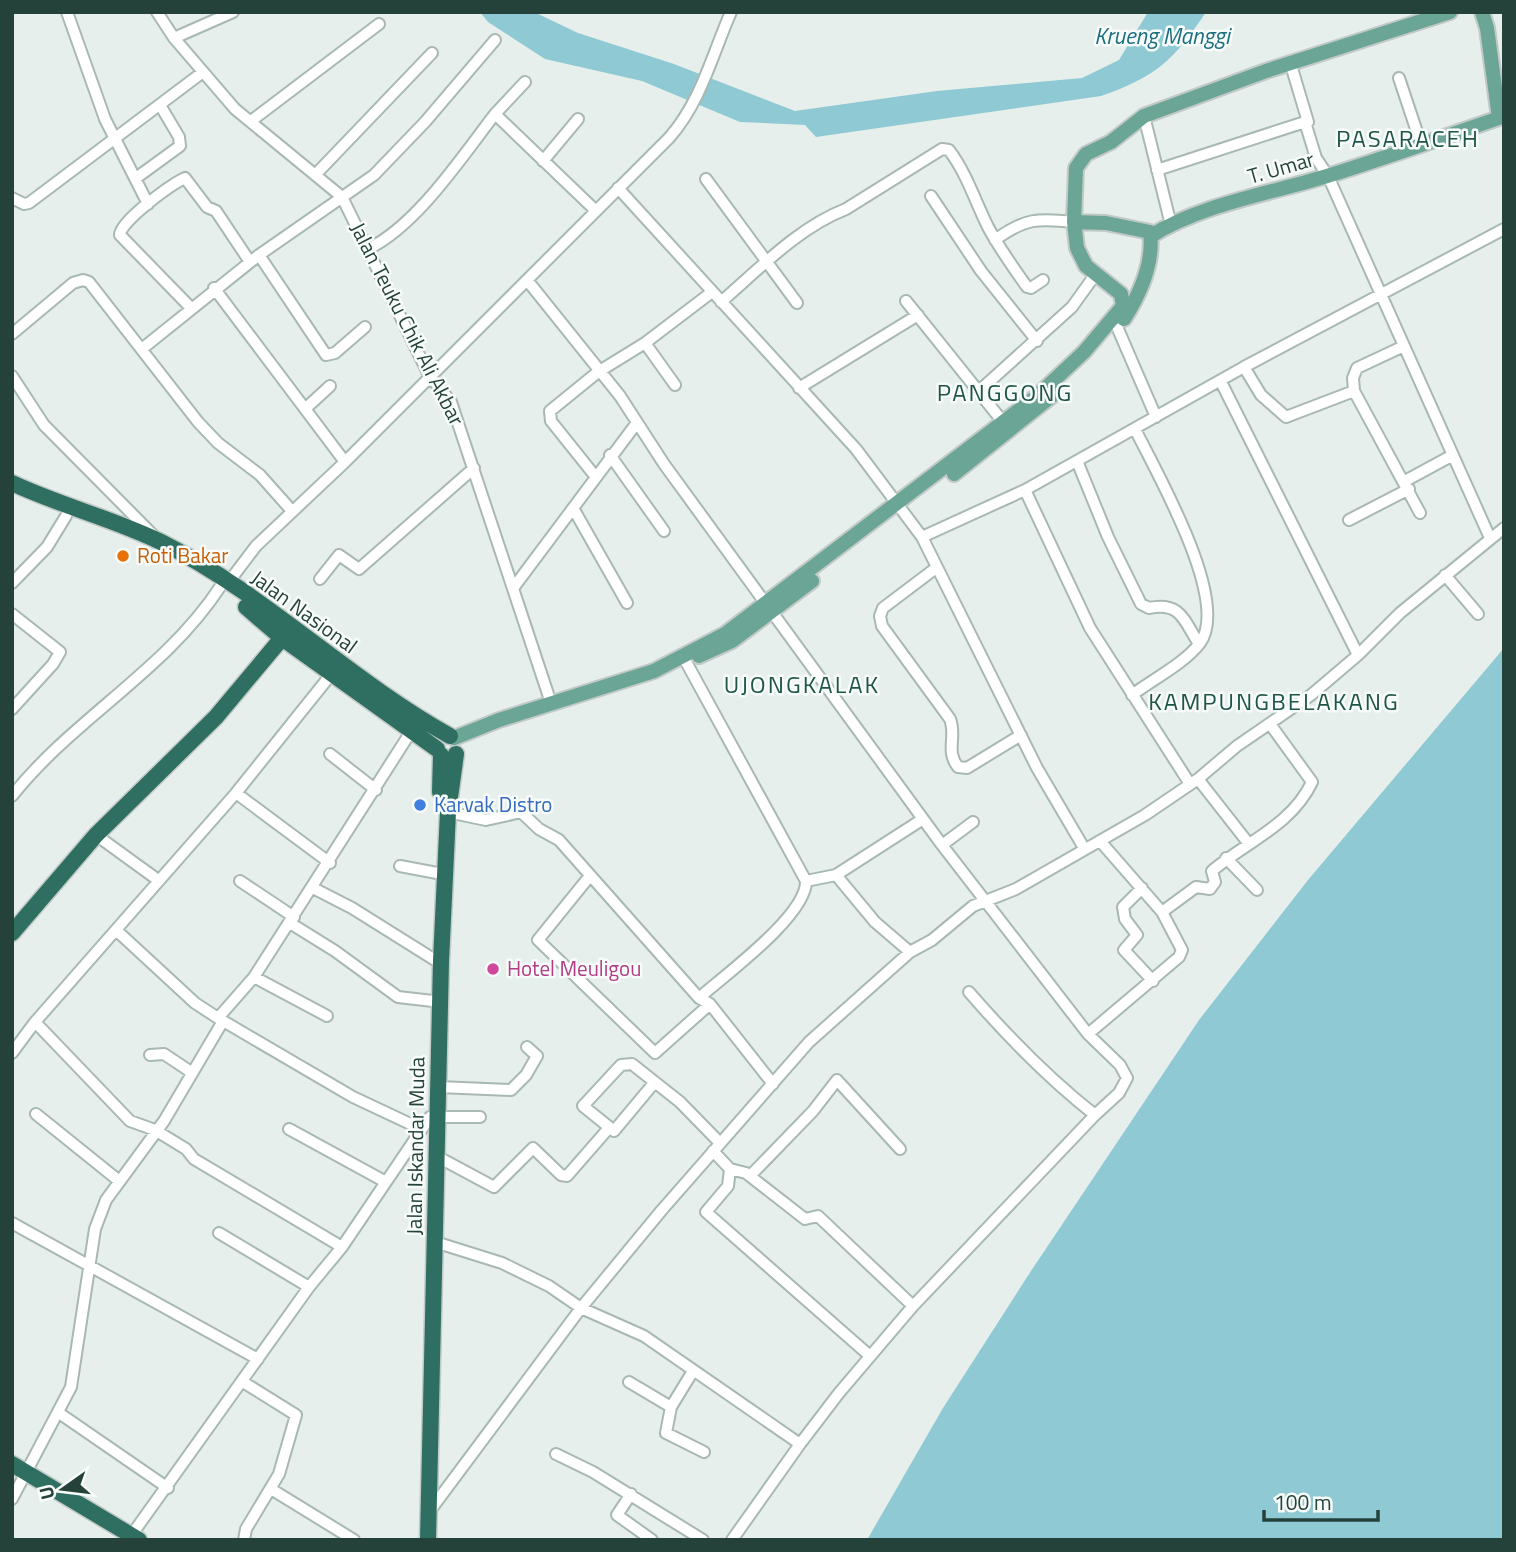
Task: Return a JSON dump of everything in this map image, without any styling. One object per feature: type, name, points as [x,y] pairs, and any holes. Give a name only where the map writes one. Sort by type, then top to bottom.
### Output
[{"type":"highway","name":"Jalan Nasional","points":[[12,483],[160,541],[340,664],[450,746]]},
{"type":"highway","name":"Jalan Nasional","points":[[12,493],[154,550],[235,593],[282,638],[412,730],[450,746]]},
{"type":"highway","points":[[12,933],[96,835],[216,717],[282,638]]},
{"type":"highway","name":"Jalan Iskandar Muda","points":[[421,1540],[426,1515],[438,1157],[429,1121],[438,1087],[450,746]]},
{"type":"highway","name":"Jalan Iskandar Muda","points":[[428,1540],[429,1121],[437,873],[450,746]]},
{"type":"highway","points":[[19,1467],[133,1538]]},
{"type":"main road","points":[[450,746],[679,670],[685,660],[724,647],[769,608],[1058,378],[1122,310],[1121,294],[1095,275],[1079,255],[1074,222],[1078,163],[1086,154],[1111,142],[1144,116],[1266,71],[1450,12]]},
{"type":"main road","points":[[1485,16],[1501,118]]},
{"type":"main road","name":"T. Umar","points":[[1151,236],[1171,225],[1501,118]]},
{"type":"main road","points":[[899,507],[1022,422],[1055,394],[1118,329],[1143,282],[1151,236],[1146,230],[1089,221],[1074,222]]},
{"type":"main road","points":[[450,746],[551,702],[672,663],[769,608]]},
{"type":"street","points":[[66,12],[105,119],[148,204]]},
{"type":"street","name":"Jalan Teuku Chik Ali Akbar","points":[[158,12],[174,38],[235,109],[342,197],[429,374],[451,402],[551,702]]},
{"type":"street","points":[[174,38],[233,12]]},
{"type":"street","points":[[12,796],[64,743],[187,629],[235,593],[256,546],[345,462],[429,374],[669,138],[685,117],[706,79],[731,12]]},
{"type":"street","points":[[251,121],[379,24]]},
{"type":"street","points":[[143,348],[254,258],[374,175],[425,122],[495,40]]},
{"type":"street","points":[[316,174],[432,53]]},
{"type":"street","points":[[1157,170],[1308,122],[1291,65]]},
{"type":"street","points":[[12,198],[24,204],[29,203],[203,72]]},
{"type":"street","points":[[1399,78],[1422,144]]},
{"type":"street","points":[[368,249],[388,238],[412,217],[495,114],[525,82]]},
{"type":"street","points":[[136,178],[180,146],[179,137],[160,105]]},
{"type":"street","points":[[495,114],[595,210]]},
{"type":"street","points":[[1144,116],[1171,225]]},
{"type":"street","points":[[543,161],[578,119]]},
{"type":"street","points":[[1305,122],[1316,158],[1328,176],[1490,538]]},
{"type":"street","points":[[721,302],[766,262],[830,215],[846,209],[942,149],[949,150],[974,191],[995,240],[1028,288],[1043,280]]},
{"type":"street","points":[[191,308],[120,235],[121,229],[148,204],[186,178],[207,206],[216,211],[254,258],[326,355],[335,353],[365,327]]},
{"type":"street","points":[[706,179],[797,303]]},
{"type":"street","points":[[618,188],[856,449],[922,537],[1021,734],[1084,848]]},
{"type":"street","points":[[931,196],[975,263],[1037,341]]},
{"type":"street","points":[[995,240],[1014,226],[1033,219],[1074,222]]},
{"type":"street","points":[[922,537],[1025,490],[1244,367],[1504,229]]},
{"type":"street","points":[[979,391],[1072,307],[1095,275]]},
{"type":"street","points":[[12,334],[74,284],[83,280],[92,285],[198,422],[218,443],[260,475],[292,510]]},
{"type":"street","points":[[527,280],[620,397],[636,424],[942,845],[1088,1034],[1120,1065],[1127,1078],[1119,1093],[914,1306],[870,1356],[800,1444],[732,1540]]},
{"type":"street","points":[[214,288],[345,462]]},
{"type":"street","points":[[595,476],[570,447],[549,415],[598,372],[645,343],[712,292]]},
{"type":"street","points":[[906,301],[1003,422]]},
{"type":"street","points":[[799,388],[918,315]]},
{"type":"street","points":[[1118,329],[1156,417]]},
{"type":"street","points":[[645,343],[675,385]]},
{"type":"street","points":[[1404,346],[1357,368],[1353,378],[1354,391],[1420,513]]},
{"type":"street","points":[[1244,367],[1261,395],[1286,417],[1354,391]]},
{"type":"street","points":[[12,376],[24,398],[51,433],[160,541]]},
{"type":"street","points":[[1221,382],[1358,654]]},
{"type":"street","points":[[306,408],[330,386]]},
{"type":"street","points":[[514,587],[610,455],[636,424]]},
{"type":"street","points":[[1132,695],[1199,645],[1207,627],[1207,591],[1135,429]]},
{"type":"street","points":[[610,455],[664,531]]},
{"type":"street","points":[[1349,520],[1453,455]]},
{"type":"street","points":[[1077,461],[1108,537],[1141,604],[1147,608],[1164,605],[1174,608],[1199,645]]},
{"type":"street","points":[[320,579],[340,555],[359,569],[474,468]]},
{"type":"street","points":[[1025,490],[1090,628],[1132,695],[1194,781],[1249,844]]},
{"type":"street","points":[[573,508],[627,603]]},
{"type":"street","points":[[12,583],[47,547],[66,516]]},
{"type":"street","points":[[426,1515],[582,1308],[716,1147],[809,1042],[911,952],[932,940],[973,906],[1016,889],[1100,841],[1194,781],[1358,654],[1400,612],[1504,528]]},
{"type":"street","points":[[936,568],[883,608],[880,616],[882,626],[950,719],[953,732],[950,752],[958,767],[967,768],[1021,734]]},
{"type":"street","points":[[1446,575],[1478,614]]},
{"type":"street","points":[[12,614],[60,652],[53,664],[12,709]]},
{"type":"street","points":[[685,660],[806,881],[806,891],[793,912],[699,998]]},
{"type":"street","points":[[12,1053],[158,880],[236,793],[333,672]]},
{"type":"street","points":[[1162,912],[1196,887],[1210,889],[1215,882],[1211,871],[1226,858],[1275,828],[1306,794],[1312,782],[1270,724]]},
{"type":"street","points":[[12,1499],[19,1467],[59,1413],[76,1371],[95,1229],[106,1200],[118,1180],[164,1121],[221,1019],[254,977],[330,863],[412,730]]},
{"type":"street","points":[[330,754],[376,790]]},
{"type":"street","points":[[236,793],[330,863]]},
{"type":"street","points":[[448,811],[486,820],[521,812],[539,829],[559,840],[699,998],[710,1004],[773,1084]]},
{"type":"street","points":[[806,881],[836,875],[923,819]]},
{"type":"street","points":[[942,845],[973,822]]},
{"type":"street","points":[[96,835],[158,880]]},
{"type":"street","points":[[1088,1034],[1153,981],[1179,957],[1182,950],[1162,912],[1100,841]]},
{"type":"street","points":[[1226,858],[1257,890]]},
{"type":"street","points":[[400,866],[437,873]]},
{"type":"street","points":[[836,875],[876,922],[911,952]]},
{"type":"street","points":[[589,877],[538,940],[560,958],[651,1051],[659,1052],[710,1004]]},
{"type":"street","points":[[240,881],[398,997],[433,1001]]},
{"type":"street","points":[[313,888],[352,908],[435,960]]},
{"type":"street","points":[[1142,888],[1123,907],[1125,919],[1137,934],[1124,949],[1153,981]]},
{"type":"street","points":[[116,930],[195,1003],[353,1097],[429,1121],[480,1117]]},
{"type":"street","points":[[254,977],[327,1016]]},
{"type":"street","points":[[969,992],[1007,1036],[1057,1084],[1095,1115]]},
{"type":"street","points":[[35,1023],[124,1116],[155,1130],[205,1166],[342,1247]]},
{"type":"street","points":[[632,1064],[646,1045]]},
{"type":"street","points":[[438,1087],[511,1090],[526,1075],[537,1056],[527,1047]]},
{"type":"street","points":[[150,1055],[163,1054],[191,1072]]},
{"type":"street","points":[[654,1083],[614,1131],[608,1129],[583,1106],[621,1065],[632,1064],[680,1102],[730,1169],[728,1186],[706,1212],[870,1356]]},
{"type":"street","points":[[748,1174],[813,1111],[838,1080],[900,1149]]},
{"type":"street","points":[[37,1114],[118,1180]]},
{"type":"street","points":[[133,1538],[429,1121]]},
{"type":"street","points":[[289,1129],[384,1181]]},
{"type":"street","points":[[438,1157],[494,1187],[533,1148],[565,1176],[608,1129]]},
{"type":"street","points":[[730,1169],[748,1174],[805,1219],[818,1216],[914,1306]]},
{"type":"street","points":[[12,1223],[258,1359]]},
{"type":"street","points":[[219,1233],[309,1287]]},
{"type":"street","points":[[435,1242],[502,1263],[549,1286],[582,1308],[645,1336],[800,1444]]},
{"type":"street","points":[[693,1371],[671,1407],[667,1435],[704,1452]]},
{"type":"street","points":[[243,1382],[296,1415],[279,1474],[246,1529],[244,1540]]},
{"type":"street","points":[[629,1382],[671,1407]]},
{"type":"street","points":[[59,1413],[168,1488]]},
{"type":"street","points":[[556,1454],[631,1494],[703,1540]]},
{"type":"street","points":[[271,1489],[354,1540]]},
{"type":"street","points":[[631,1494],[617,1516],[652,1540]]},
{"type":"water","name":"Krueng Manggi","points":[[480,12],[534,12],[578,33],[674,64],[795,111],[937,91],[1082,78],[1119,60],[1148,12],[1206,12],[1184,43],[1162,65],[1136,82],[1101,96],[816,137],[805,125],[740,122],[642,81],[545,59],[488,22]]},
{"type":"water","points":[[1504,648],[1504,1540],[867,1540],[943,1408],[1199,1020],[1308,880]]},
{"type":"place","name":"Roti Bakar","points":[[123,556]]},
{"type":"place","name":"Karvak Distro","points":[[420,805]]},
{"type":"place","name":"Hotel Meuligou","points":[[493,969]]},
{"type":"district","name":"PASARACEH","points":[[1408,139]]},
{"type":"district","name":"PANGGONG","points":[[1005,393]]},
{"type":"district","name":"UJONGKALAK","points":[[802,685]]},
{"type":"district","name":"KAMPUNGBELAKANG","points":[[1274,702]]}]
